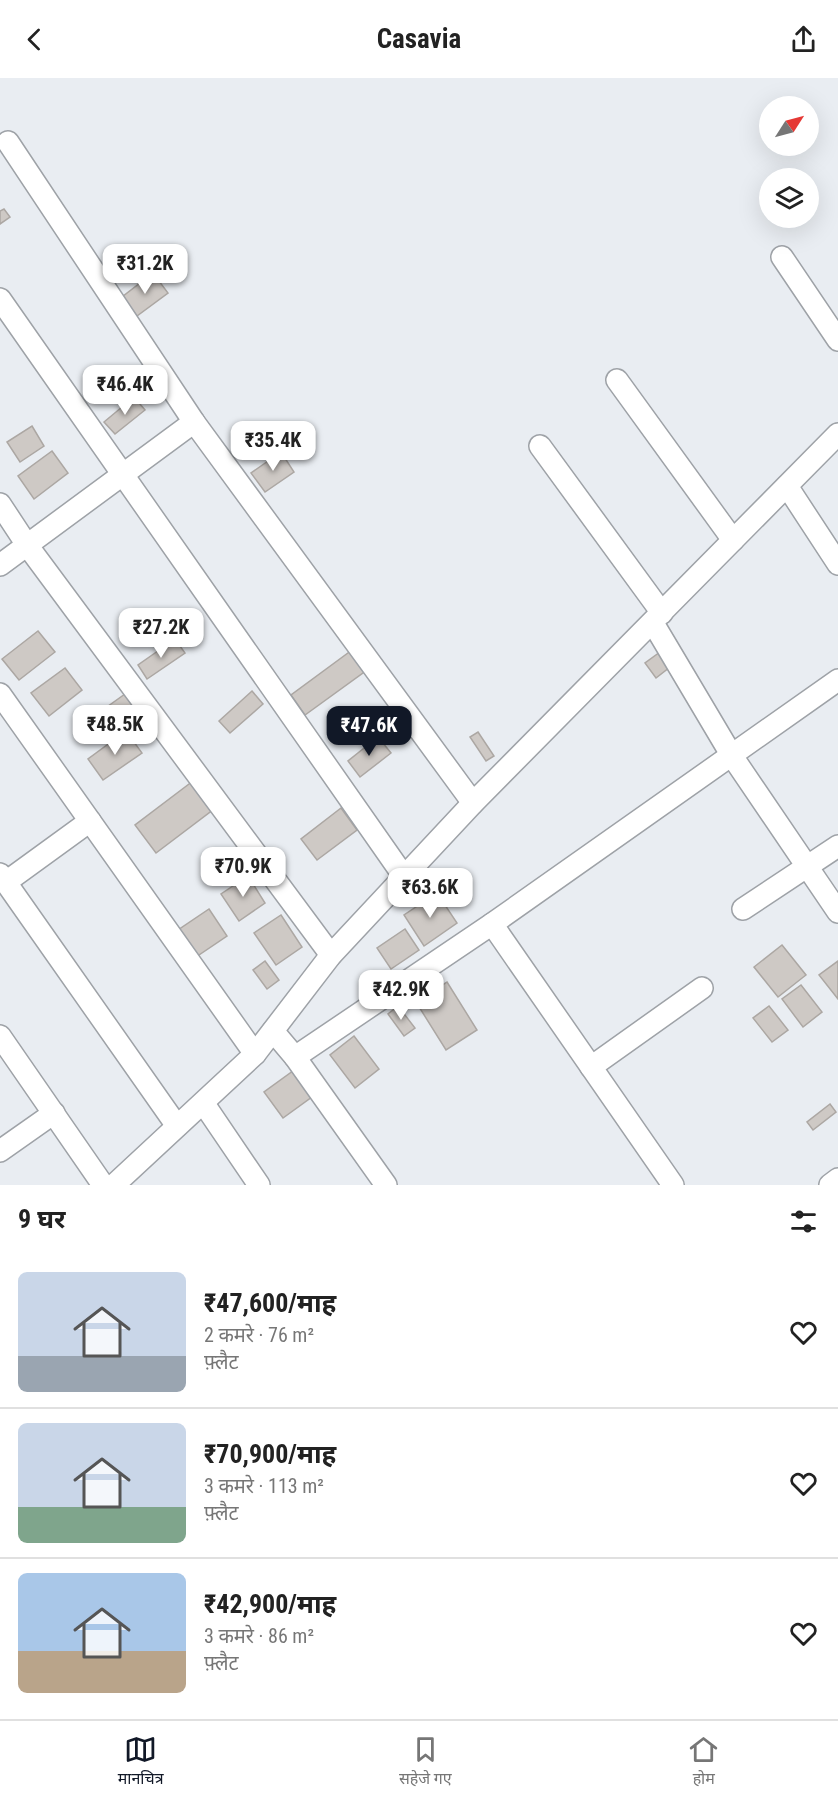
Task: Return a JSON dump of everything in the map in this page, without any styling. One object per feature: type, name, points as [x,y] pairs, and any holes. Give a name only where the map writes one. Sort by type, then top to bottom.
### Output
[{"type":"street","points":[[8,142],[194,422],[473,803]]},
{"type":"street","points":[[782,257],[838,340]]},
{"type":"street","points":[[0,299],[405,878]]},
{"type":"street","points":[[617,380],[733,540]]},
{"type":"street","points":[[0,565],[123,472],[194,422]]},
{"type":"street","points":[[114,1185],[204,1104],[255,1054],[331,955],[473,803],[838,434]]},
{"type":"street","points":[[540,446],[658,618],[732,756],[838,912]]},
{"type":"street","points":[[787,486],[838,564]]},
{"type":"street","points":[[0,504],[27,545],[331,955]]},
{"type":"street","points":[[295,1057],[492,924],[838,680]]},
{"type":"street","points":[[0,694],[255,1054]]},
{"type":"street","points":[[90,821],[3,878],[177,1126]]},
{"type":"street","points":[[743,909],[838,846]]},
{"type":"street","points":[[492,924],[673,1185]]},
{"type":"street","points":[[591,1067],[702,988]]},
{"type":"street","points":[[273,1031],[295,1057],[386,1185]]},
{"type":"street","points":[[0,1036],[7,1061],[54,1113],[103,1185]]},
{"type":"street","points":[[204,1104],[259,1185]]},
{"type":"street","points":[[0,1151],[54,1113]]},
{"type":"building","points":[[4,209],[10,217],[0,224],[0,211]]},
{"type":"building","points":[[153,273],[168,293],[137,316],[122,297]]},
{"type":"building","points":[[134,397],[145,410],[115,434],[104,422]]},
{"type":"building","points":[[32,426],[44,446],[20,462],[7,442]]},
{"type":"building","points":[[52,451],[68,473],[34,499],[18,476]]},
{"type":"building","points":[[281,452],[294,472],[265,492],[251,473]]},
{"type":"building","points":[[38,631],[55,652],[19,680],[2,659]]},
{"type":"building","points":[[175,639],[185,653],[147,679],[138,665]]},
{"type":"building","points":[[352,650],[367,670],[305,715],[291,695]]},
{"type":"building","points":[[660,652],[670,667],[656,678],[645,663]]},
{"type":"building","points":[[65,668],[82,690],[49,716],[31,693]]},
{"type":"building","points":[[252,691],[263,704],[230,733],[219,721]]},
{"type":"building","points":[[125,694],[138,712],[99,740],[86,722]]},
{"type":"building","points":[[126,731],[142,753],[103,780],[88,759]]},
{"type":"building","points":[[478,732],[494,756],[486,761],[470,737]]},
{"type":"building","points":[[378,737],[391,753],[360,777],[348,761]]},
{"type":"building","points":[[193,781],[214,809],[156,853],[135,825]]},
{"type":"building","points":[[341,808],[357,830],[317,860],[301,839]]},
{"type":"building","points":[[248,876],[265,903],[239,921],[221,894]]},
{"type":"building","points":[[437,893],[457,923],[424,946],[404,915]]},
{"type":"building","points":[[209,909],[227,936],[193,959],[175,932]]},
{"type":"building","points":[[281,915],[302,947],[276,965],[254,933]]},
{"type":"building","points":[[405,929],[419,950],[391,969],[377,948]]},
{"type":"building","points":[[782,945],[806,975],[778,997],[754,967]]},
{"type":"building","points":[[265,961],[279,980],[267,989],[253,970]]},
{"type":"building","points":[[838,961],[838,999],[819,975]]},
{"type":"building","points":[[447,982],[477,1030],[446,1050],[416,1002]]},
{"type":"building","points":[[801,985],[822,1012],[803,1027],[782,999]]},
{"type":"building","points":[[398,1006],[415,1028],[404,1036],[388,1014]]},
{"type":"building","points":[[769,1006],[788,1030],[772,1042],[753,1018]]},
{"type":"building","points":[[354,1036],[379,1069],[355,1088],[330,1055]]},
{"type":"building","points":[[297,1068],[316,1094],[283,1118],[264,1092]]},
{"type":"building","points":[[830,1104],[836,1112],[813,1130],[807,1122]]}]
